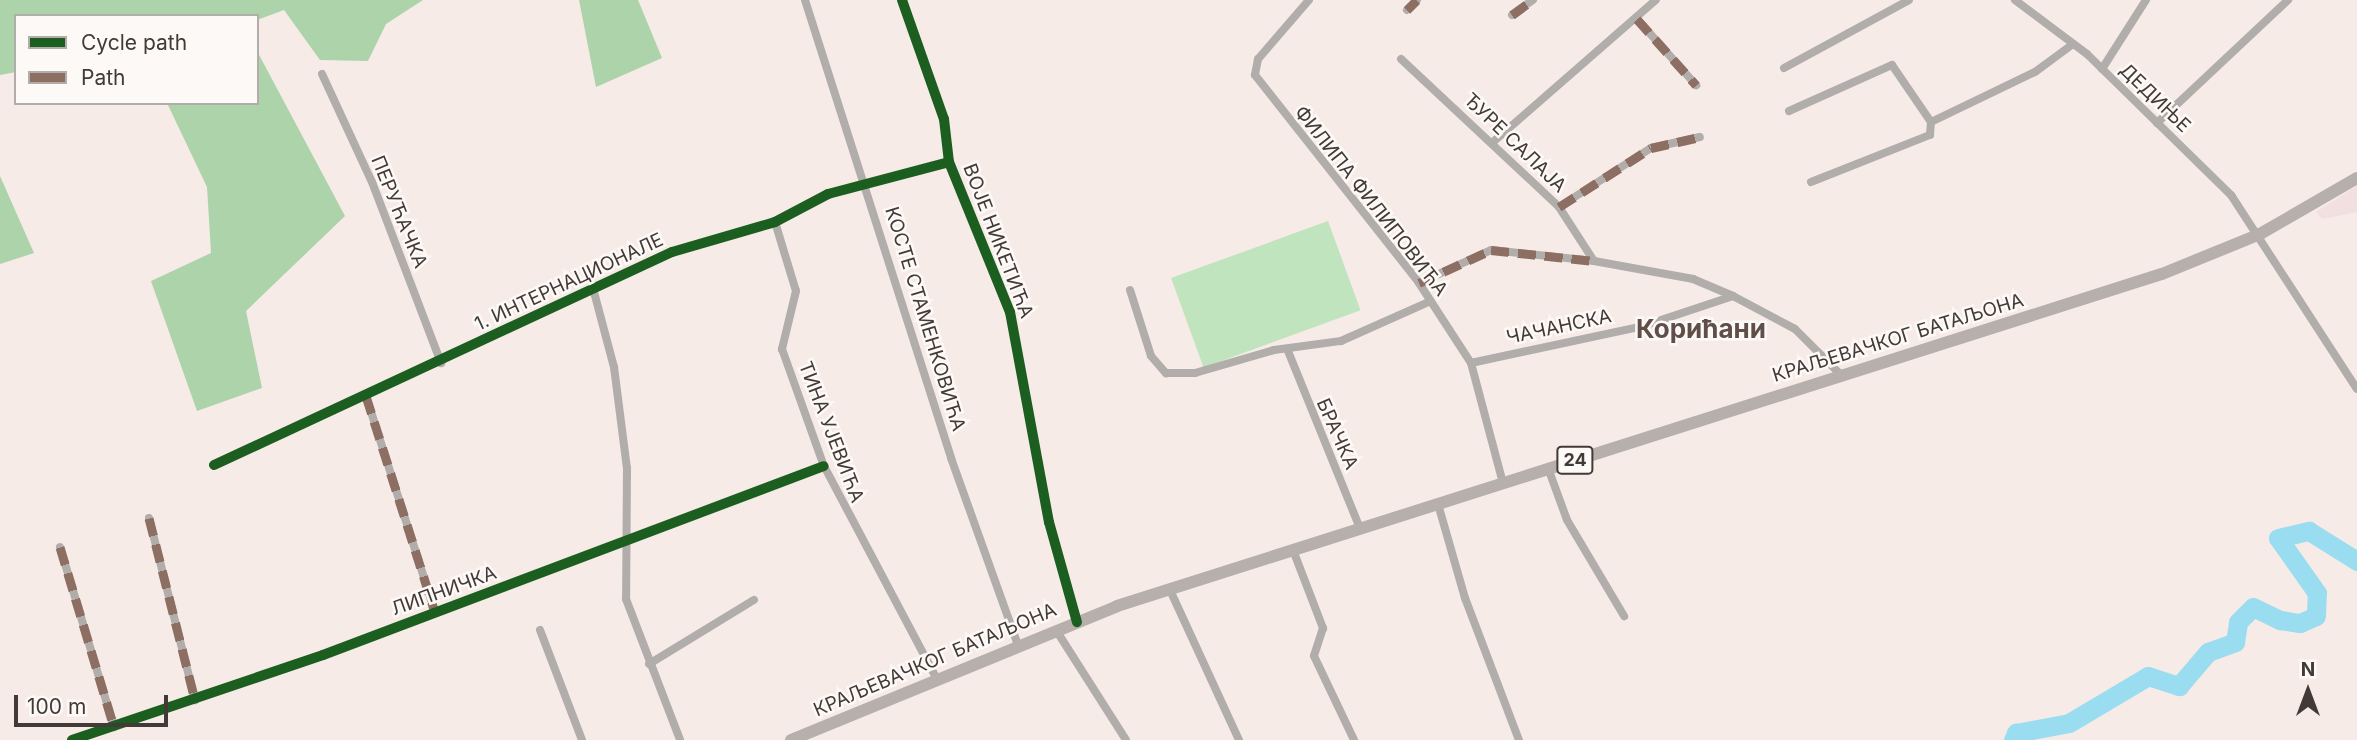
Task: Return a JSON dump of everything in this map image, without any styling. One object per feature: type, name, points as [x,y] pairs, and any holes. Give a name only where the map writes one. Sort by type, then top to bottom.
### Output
[{"type":"main road","name":"КРАЉЕВАЧКОГ БАТАЉОНА","points":[[792,740],[1018,645],[1170,590],[2162,275],[2260,234],[2357,178]]},
{"type":"street","name":"КОСТЕ СТАМЕНКОВИЋА","points":[[805,0],[867,183],[951,458],[1018,645]]},
{"type":"street","name":"ВОЈЕ НИКЕТИЋА","points":[[902,0],[944,118],[949,162],[1010,312],[1049,522],[1077,622]]},
{"type":"street","name":"ФИЛИПА ФИЛИПОВИЋА","points":[[1308,0],[1258,59],[1261,85],[1419,283],[1471,363],[1503,483]]},
{"type":"street","points":[[1407,10],[1417,0]]},
{"type":"street","points":[[1512,15],[1533,0]]},
{"type":"street","points":[[1493,142],[1656,0]]},
{"type":"street","points":[[1784,68],[1909,0]]},
{"type":"street","name":"ДЕДИЊЕ","points":[[2014,0],[2102,69],[2231,195],[2260,234],[2357,389]]},
{"type":"street","points":[[2102,69],[2146,0]]},
{"type":"street","points":[[2157,123],[2288,0]]},
{"type":"street","points":[[1637,19],[1696,85]]},
{"type":"street","points":[[1931,122],[2035,72],[2073,44]]},
{"type":"street","name":"ЂУРЕ САЛАЈА","points":[[1401,59],[1493,142],[1559,207],[1594,261]]},
{"type":"street","points":[[1789,111],[1892,65],[1931,122],[1930,135],[1811,182]]},
{"type":"street","name":"ПЕРУЋАЧКА","points":[[322,74],[372,182],[441,363]]},
{"type":"street","points":[[1559,207],[1651,148],[1700,137]]},
{"type":"street","name":"1. ИНТЕРНАЦИОНАЛЕ","points":[[214,465],[594,292],[672,252],[775,222],[788,211],[867,183],[949,162]]},
{"type":"street","name":"ТИНА УЈЕВИЋА","points":[[775,222],[796,291],[782,349],[824,466],[937,679]]},
{"type":"street","points":[[1419,283],[1492,250],[1594,261],[1693,279],[1733,296],[1796,329],[1842,376]]},
{"type":"street","points":[[1130,290],[1151,356],[1166,373],[1195,373],[1370,332],[1431,301]]},
{"type":"street","points":[[594,292],[614,367],[627,468],[624,544],[626,599],[680,740]]},
{"type":"street","name":"ЧАЧАНСКА","points":[[1471,363],[1643,326],[1733,296]]},
{"type":"street","name":"БРАЧКА","points":[[1288,351],[1360,528]]},
{"type":"street","points":[[366,396],[435,612]]},
{"type":"street","name":"ЛИПНИЧКА","points":[[72,740],[195,701],[624,544],[824,466]]},
{"type":"street","points":[[1548,468],[1567,520],[1624,616]]},
{"type":"street","points":[[1438,504],[1465,598],[1519,740]]},
{"type":"street","points":[[149,517],[195,701]]},
{"type":"street","points":[[60,547],[114,727]]},
{"type":"street","points":[[1293,550],[1323,628],[1316,663],[1354,740]]},
{"type":"street","points":[[1170,590],[1240,740]]},
{"type":"street","points":[[649,664],[754,600]]},
{"type":"street","points":[[540,630],[582,740]]},
{"type":"street","points":[[1056,630],[1126,740]]},
{"type":"shaded area","points":[[2357,186],[2357,212],[2322,219],[2316,212]]},
{"type":"green space","points":[[0,0],[423,0],[386,24],[368,61],[320,60],[284,10],[259,19],[259,14],[14,14],[14,72],[0,75]]},
{"type":"green space","points":[[579,0],[638,0],[662,58],[596,87]]},
{"type":"green space","points":[[259,55],[345,216],[246,311],[262,388],[197,411],[151,281],[211,253],[207,187],[168,105],[259,105]]},
{"type":"green space","points":[[0,176],[34,253],[0,264]]},
{"type":"green space","points":[[1328,221],[1360,310],[1204,367],[1171,278]]},
{"type":"waterway","points":[[2013,740],[2016,733],[2069,723],[2148,676],[2179,686],[2208,652],[2235,642],[2238,622],[2253,607],[2280,620],[2300,623],[2316,616],[2317,593],[2278,538],[2309,531],[2357,561]]},
{"type":"marked path","points":[[1407,10],[1417,0]]},
{"type":"marked path","points":[[1512,15],[1533,0]]},
{"type":"marked path","points":[[1637,19],[1696,85]]},
{"type":"marked path","points":[[1559,207],[1651,148],[1700,137]]},
{"type":"marked path","points":[[1419,283],[1491,250],[1594,261]]},
{"type":"marked path","points":[[366,396],[435,612]]},
{"type":"marked path","points":[[149,518],[195,700]]},
{"type":"marked path","points":[[60,547],[114,727]]},
{"type":"cycle path","points":[[902,0],[944,119],[949,162],[1010,312],[1049,522],[1077,622]]},
{"type":"cycle path","points":[[214,465],[672,252],[775,222],[828,194],[949,162]]},
{"type":"cycle path","points":[[72,740],[323,655],[824,466]]},
{"type":"district","name":"Корићани","points":[[1701,329]]}]
